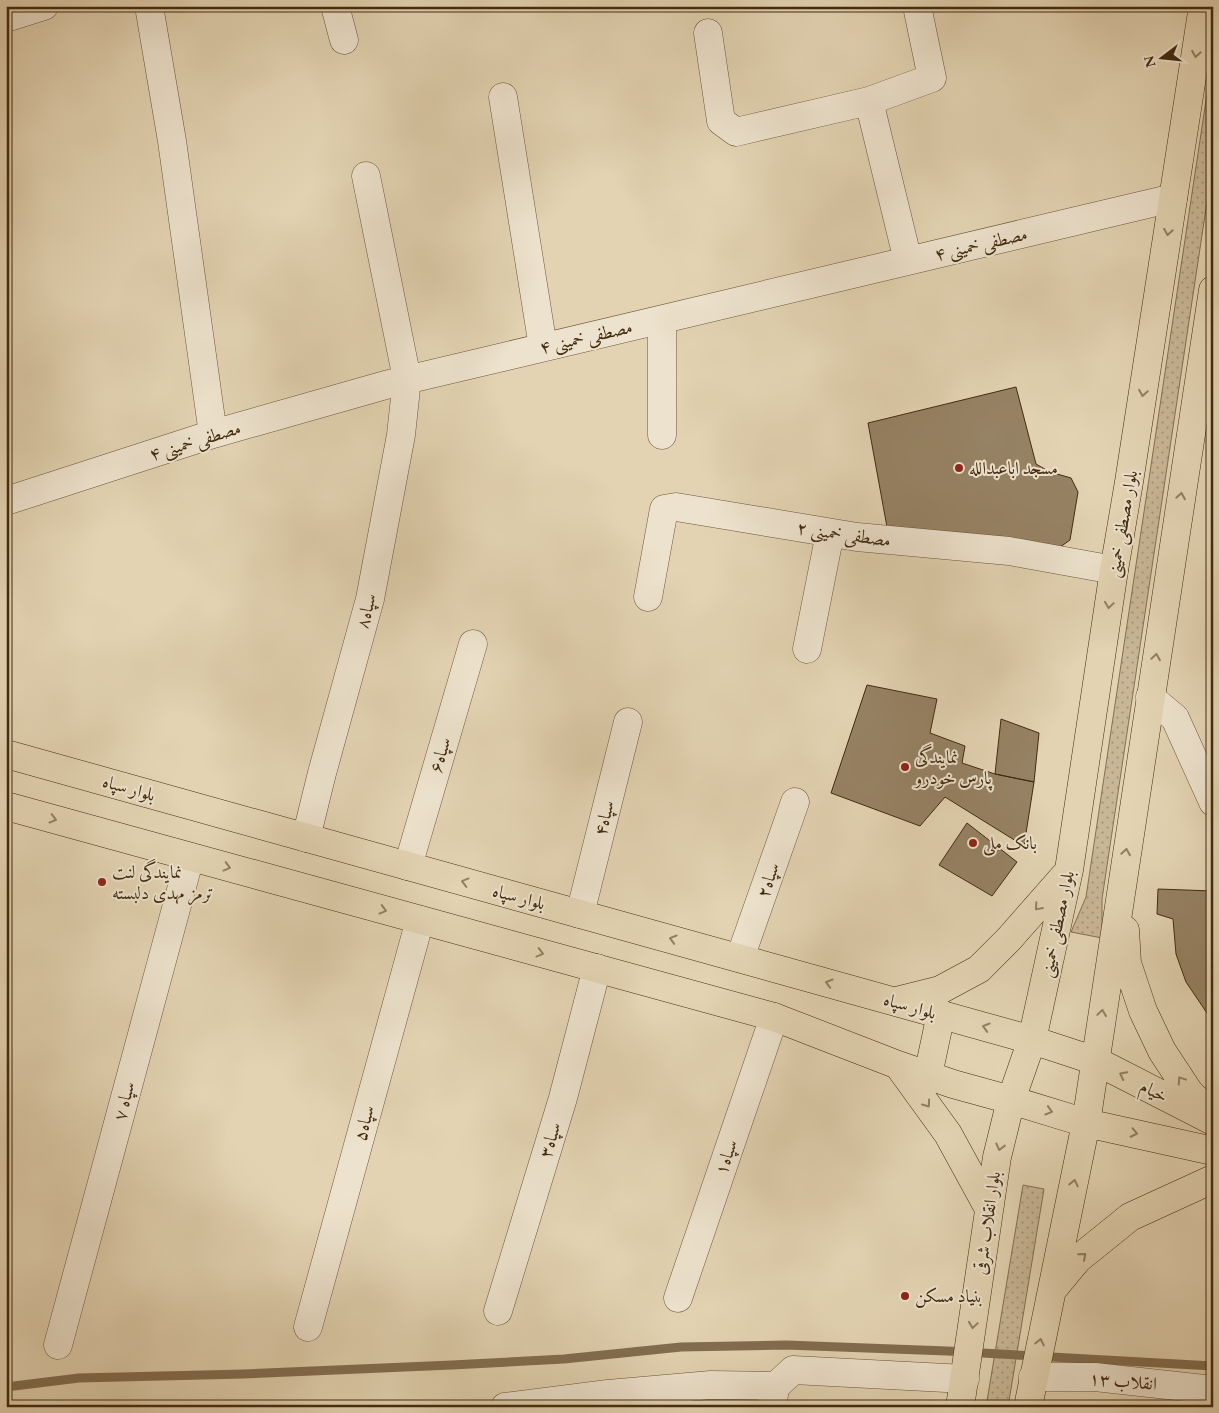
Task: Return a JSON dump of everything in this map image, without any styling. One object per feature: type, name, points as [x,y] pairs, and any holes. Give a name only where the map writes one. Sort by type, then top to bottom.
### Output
[{"type":"main road","name":"بلوار مصطفی خمینی","points":[[1011,1100],[1032,1040],[1069,870],[1114,570],[1203,6]]},
{"type":"main road","points":[[1028,1407],[1086,1123],[1213,290]]},
{"type":"main road","name":"بلوار سپاه","points":[[6,754],[895,1001],[1032,1040],[1096,1061]]},
{"type":"main road","points":[[6,806],[774,1017],[928,1075],[1086,1123],[1213,1151]]},
{"type":"main road","points":[[895,1001],[940,990],[979,969],[1015,932],[1069,870]]},
{"type":"main road","points":[[1121,886],[1127,964],[1143,1011],[1162,1051],[1183,1084],[1213,1116]]},
{"type":"main road","points":[[928,1075],[941,1014]]},
{"type":"main road","name":"خیام","points":[[1096,1061],[1213,1121]]},
{"type":"main road","points":[[898,1065],[948,1134],[989,1209]]},
{"type":"main road","name":"بلوار انقلاب شرقی","points":[[960,1407],[997,1157],[1011,1100]]},
{"type":"main road","points":[[1178,1143],[1186,1108]]},
{"type":"main road","points":[[1051,1292],[1078,1259],[1130,1217],[1213,1179]]},
{"type":"street","points":[[6,18],[44,6]]},
{"type":"street","points":[[149,6],[172,141],[213,434]]},
{"type":"street","points":[[335,6],[344,40]]},
{"type":"street","points":[[708,33],[721,121],[736,132],[869,101],[932,78],[917,6]]},
{"type":"street","points":[[503,97],[543,347]]},
{"type":"street","points":[[869,101],[908,262]]},
{"type":"street","name":"سپاه۸","points":[[306,838],[370,599],[400,436],[407,379],[366,176]]},
{"type":"street","name":"مصطفی خمینی ۴","points":[[6,501],[213,434],[407,379],[1173,198]]},
{"type":"street","points":[[662,320],[662,435]]},
{"type":"street","name":"مصطفی خمینی ۲","points":[[648,597],[664,509],[676,507],[857,537],[1010,551],[1114,570]]},
{"type":"street","points":[[807,649],[830,533]]},
{"type":"street","name":"سپاه۶","points":[[408,866],[473,644]]},
{"type":"street","points":[[1150,697],[1175,718],[1213,802]]},
{"type":"street","name":"سپاه۴","points":[[580,914],[628,722]]},
{"type":"street","name":"سپاه۲","points":[[740,958],[795,802]]},
{"type":"street","name":"سپاه ۷","points":[[58,1345],[190,857]]},
{"type":"street","name":"سپاه۵","points":[[308,1327],[420,920]]},
{"type":"street","name":"سپاه۳","points":[[498,1311],[563,1098],[597,968]]},
{"type":"street","name":"سپاه۱","points":[[678,1298],[774,1017]]},
{"type":"street","points":[[505,1407],[608,1394],[711,1385],[774,1396],[793,1370],[965,1379]]},
{"type":"street","name":"انقلاب ۱۳","points":[[1033,1377],[1095,1377],[1213,1390]]},
{"type":"shaded area","points":[[1213,54],[1213,162],[1102,899],[1102,938],[1071,932],[1086,897]]},
{"type":"shaded area","points":[[1023,1185],[1044,1189],[1008,1407],[986,1407]]},
{"type":"building","name":"مسجد اباعبدالله","points":[[1016,387],[1036,464],[1050,472],[1071,478],[1078,492],[1070,540],[1056,550],[887,527],[868,423]]},
{"type":"building","name":"نمایندگی پارس خودرو","points":[[867,685],[937,699],[930,733],[965,746],[962,763],[995,774],[1034,782],[1024,846],[945,797],[920,826],[831,793]]},
{"type":"building","points":[[1001,719],[1039,733],[1034,782],[995,774]]},
{"type":"building","name":"بانک ملی","points":[[967,823],[1017,862],[992,896],[939,865]]},
{"type":"building","points":[[1158,889],[1213,891],[1213,1022],[1186,982],[1176,954],[1173,919],[1157,914]]},
{"type":"waterway","points":[[6,1387],[79,1378],[244,1374],[452,1365],[564,1359],[681,1347],[786,1345],[947,1351],[1213,1366]]},
{"type":"place","name":"مسجد اباعبدالله","points":[[959,468]]},
{"type":"place","name":"نمایندگی پارس خودرو","points":[[905,767]]},
{"type":"place","name":"بانک ملی","points":[[973,843]]},
{"type":"place","name":"نمایندگی لنت ترمز مهدی دلبسته","points":[[102,882]]},
{"type":"place","name":"بنیاد مسکن","points":[[905,1296]]}]
